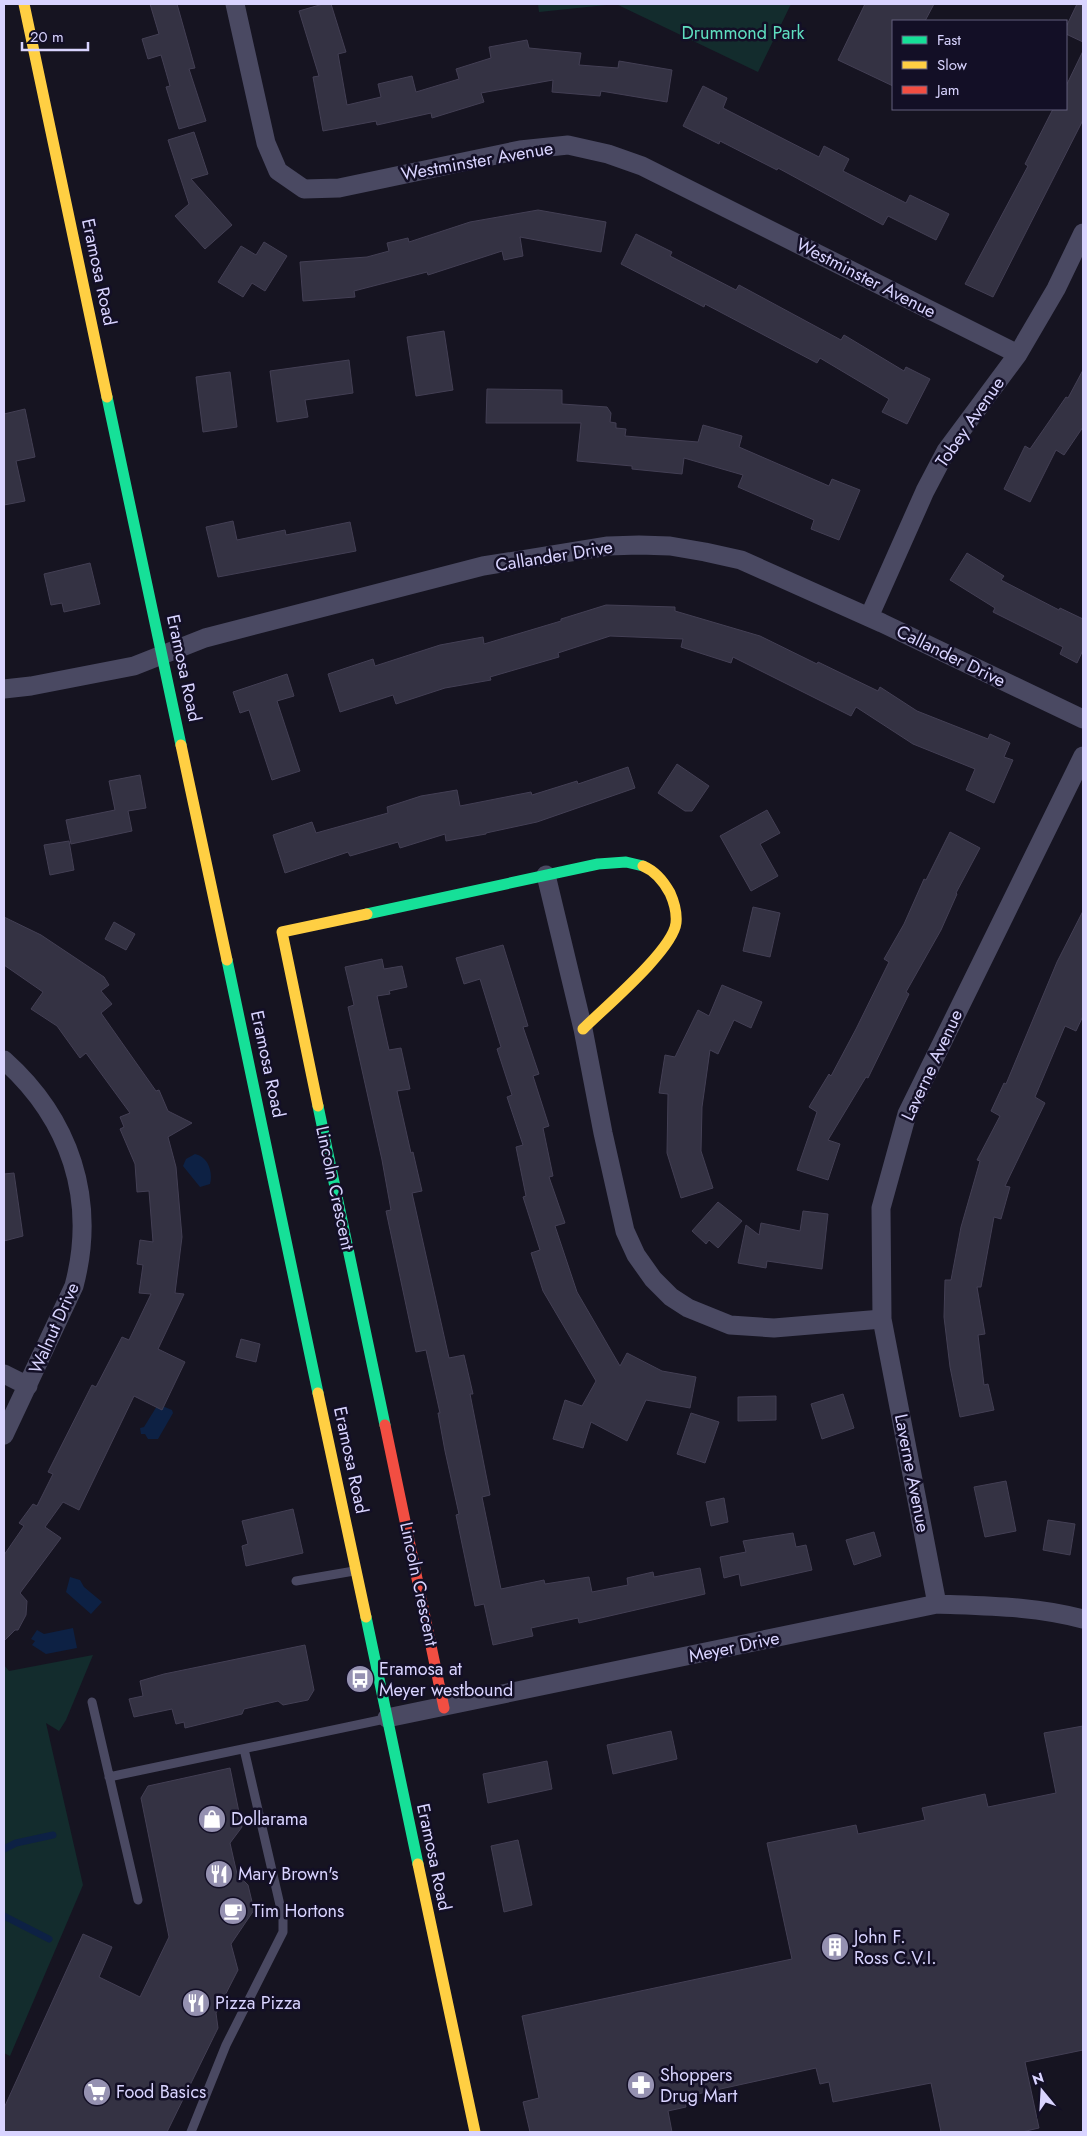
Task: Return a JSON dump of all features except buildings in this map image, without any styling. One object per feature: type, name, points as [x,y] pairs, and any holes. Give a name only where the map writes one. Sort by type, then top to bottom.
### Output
[{"type":"main road","name":"Eramosa Road","points":[[24,4],[475,2132]]},
{"type":"main road","name":"Lincoln Crescent","points":[[444,1708],[282,932],[546,875],[616,862],[638,863],[655,873],[667,888],[674,905],[676,919],[674,932],[664,948],[583,1029]]},
{"type":"street","name":"Westminster Avenue","points":[[235,4],[266,143],[278,171],[304,189],[339,188],[520,150],[568,145],[608,154],[642,166],[1018,354]]},
{"type":"street","name":"Tobey Avenue","points":[[869,617],[925,490],[946,452],[1018,354],[1056,288],[1083,233]]},
{"type":"street","name":"Callander Drive","points":[[4,689],[31,686],[134,666],[204,638],[483,566],[608,546],[670,546],[741,560],[869,617],[1083,719]]},
{"type":"street","name":"Laverne Avenue","points":[[937,1604],[882,1319],[882,1208],[907,1114],[1083,756]]},
{"type":"street","points":[[546,875],[583,1029],[603,1133],[625,1231],[636,1255],[653,1279],[671,1297],[692,1310],[730,1325],[774,1328],[882,1319]]},
{"type":"street","name":"Walnut Drive","points":[[4,1060],[28,1083],[56,1121],[74,1164],[82,1211],[83,1242],[74,1286],[4,1435]]},
{"type":"street","points":[[4,1374],[28,1386]]},
{"type":"street","name":"Meyer Drive","points":[[387,1718],[444,1708],[937,1604],[1012,1606],[1059,1613],[1083,1619]]},
{"type":"lane","points":[[296,1581],[356,1570]]},
{"type":"lane","points":[[92,1702],[138,1900]]},
{"type":"lane","points":[[109,1777],[387,1718]]},
{"type":"lane","points":[[191,2132],[226,2045],[283,1932],[283,1918],[244,1749]]},
{"type":"green space","points":[[538,4],[616,4],[539,12]]},
{"type":"green space","name":"Drummond Park","points":[[616,4],[791,4],[758,72]]},
{"type":"green space","points":[[93,1655],[66,1720],[59,1731],[46,1723],[83,1885],[10,2056],[4,2053],[4,1665],[9,1671]]},
{"type":"water","points":[[195,1154],[204,1158],[209,1166],[210,1184],[200,1187],[183,1166],[186,1159]]},
{"type":"water","points":[[160,1405],[172,1410],[173,1413],[158,1439],[148,1439],[145,1434],[141,1434],[140,1428],[144,1427],[157,1406]]},
{"type":"water","points":[[70,1577],[80,1580],[84,1587],[102,1602],[91,1614],[66,1592]]},
{"type":"water","points":[[73,1628],[77,1648],[46,1654],[32,1645],[35,1641],[31,1639],[37,1630],[44,1634]]},
{"type":"waterway","points":[[4,1849],[16,1843],[53,1835]]},
{"type":"waterway","points":[[4,1916],[49,1939]]},
{"type":"traffic: fast","points":[[107,397],[181,745]]},
{"type":"traffic: fast","points":[[367,914],[598,864],[626,862],[643,866]]},
{"type":"traffic: fast","points":[[227,960],[318,1393]]},
{"type":"traffic: fast","points":[[318,1106],[385,1425]]},
{"type":"traffic: fast","points":[[366,1617],[418,1864]]},
{"type":"traffic: slow","points":[[24,4],[107,397]]},
{"type":"traffic: slow","points":[[181,745],[227,960]]},
{"type":"traffic: slow","points":[[583,1029],[651,963],[672,934],[676,923],[676,915],[670,893],[659,877],[643,866]]},
{"type":"traffic: slow","points":[[318,1106],[282,932],[367,914]]},
{"type":"traffic: slow","points":[[318,1393],[366,1617]]},
{"type":"traffic: slow","points":[[418,1864],[475,2132]]},
{"type":"traffic: jam","points":[[385,1425],[444,1708]]},
{"type":"place","name":"Eramosa at Meyer westbound","points":[[360,1679]]},
{"type":"place","name":"Dollarama","points":[[212,1819]]},
{"type":"place","name":"Mary Brown's","points":[[219,1874]]},
{"type":"place","name":"Tim Hortons","points":[[233,1911]]},
{"type":"place","name":"John F. Ross C.V.I.","points":[[835,1947]]},
{"type":"place","name":"Pizza Pizza","points":[[196,2003]]},
{"type":"place","name":"Shoppers Drug Mart","points":[[641,2085]]},
{"type":"place","name":"Food Basics","points":[[97,2092]]}]
